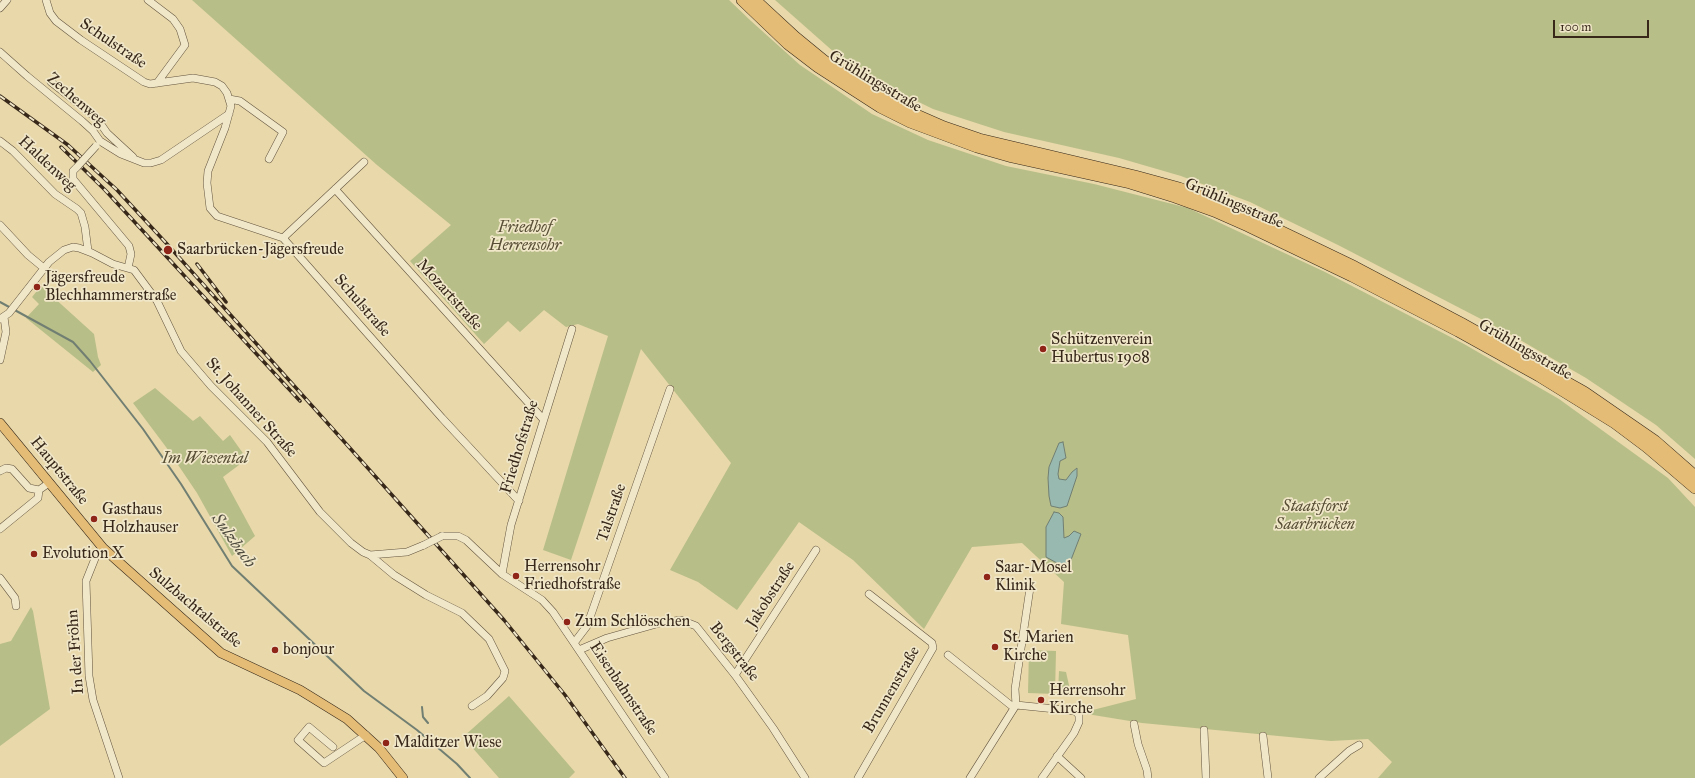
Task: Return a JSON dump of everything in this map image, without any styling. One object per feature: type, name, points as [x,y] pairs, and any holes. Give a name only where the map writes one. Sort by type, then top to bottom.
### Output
[{"type":"highway","name":"Grühlingsstraße","points":[[742,0],[788,44],[812,63],[847,88],[916,125],[977,148],[1130,183],[1182,199],[1248,226],[1352,276],[1458,331],[1539,376],[1615,423],[1647,446],[1695,488]]},
{"type":"highway","points":[[755,0],[795,37],[824,60],[852,80],[912,113],[944,127],[980,139],[1179,188],[1253,218],[1355,267],[1461,323],[1584,392],[1656,441],[1695,476]]},
{"type":"main road","name":"Hauptstraße","points":[[0,423],[95,539]]},
{"type":"main road","name":"Sulzbachtalstraße","points":[[95,539],[103,548],[220,653],[311,696],[347,719],[379,748],[403,778]]},
{"type":"street","points":[[0,8],[6,0]]},
{"type":"street","name":"Schulstraße","points":[[46,0],[50,13],[56,21],[140,80],[150,84],[183,79],[207,80],[222,86],[229,99]]},
{"type":"street","name":"Schulstraße","points":[[148,0],[173,19],[180,29],[185,45],[157,83]]},
{"type":"street","name":"Zechenweg","points":[[0,52],[93,131],[98,144],[144,163],[151,163],[161,160],[229,114]]},
{"type":"street","name":"Zechenweg","points":[[51,82],[98,120],[107,133],[138,160]]},
{"type":"street","points":[[269,159],[283,132],[240,101],[229,99],[231,106],[225,128],[208,171],[206,183],[210,208],[217,216],[283,238],[364,162]]},
{"type":"street","name":"Haldenweg","points":[[0,141],[13,151],[55,194],[81,213],[85,227],[88,251]]},
{"type":"street","points":[[98,144],[73,171],[73,179],[96,205],[131,250],[128,268]]},
{"type":"street","name":"Mozartstraße","points":[[335,189],[543,419]]},
{"type":"street","points":[[0,225],[28,255],[45,269]]},
{"type":"street","name":"Schulstraße","points":[[283,238],[518,501]]},
{"type":"street","name":"St. Johanner Straße","points":[[5,316],[54,257],[64,250],[74,248],[88,251],[113,264],[134,270],[140,276],[157,301],[181,351],[211,386],[267,442],[328,521],[357,548],[370,555],[400,579],[426,595],[462,613],[489,639],[505,671],[503,678],[487,696],[472,706]]},
{"type":"street","points":[[0,360],[6,332],[5,316]]},
{"type":"street","name":"Friedhofstraße","points":[[502,574],[511,525],[572,329]]},
{"type":"street","name":"Talstraße","points":[[574,643],[587,626],[670,390]]},
{"type":"street","points":[[0,471],[6,468],[12,469],[29,488],[38,490],[50,483]]},
{"type":"street","points":[[0,529],[38,498],[38,490]]},
{"type":"street","name":"Eisenbahnstraße","points":[[370,555],[407,552],[442,536],[458,536],[466,540],[502,574],[542,600],[553,612],[665,778]]},
{"type":"street","name":"In der Fröhn","points":[[103,548],[96,556],[86,581],[89,683],[93,700],[119,778]]},
{"type":"street","name":"Jakobstraße","points":[[735,675],[816,550]]},
{"type":"street","points":[[0,578],[15,598],[16,606]]},
{"type":"street","points":[[970,778],[1014,706],[1030,588]]},
{"type":"street","name":"Brunnenstraße","points":[[858,778],[933,648],[932,643],[869,594]]},
{"type":"street","name":"Bergstraße","points":[[579,650],[607,638],[660,623],[681,620],[696,626],[735,675],[773,728],[805,778]]},
{"type":"street","points":[[948,655],[1014,706],[1075,711],[1079,715],[1074,733],[1056,756],[1042,778]]},
{"type":"street","points":[[1134,724],[1148,778]]},
{"type":"street","points":[[333,747],[309,727],[298,740],[324,763],[366,735]]},
{"type":"street","points":[[1204,730],[1206,778]]},
{"type":"street","points":[[1263,736],[1268,778]]},
{"type":"street","points":[[1319,778],[1349,751],[1359,745]]},
{"type":"street","points":[[1056,756],[1081,778]]},
{"type":"green space","name":"Staatsforst Saarbrücken","points":[[192,0],[729,0],[800,65],[872,114],[928,140],[1006,166],[1094,184],[1188,208],[1325,272],[1464,344],[1559,399],[1668,478],[1695,507],[1695,778],[1378,778],[1392,762],[1368,739],[1331,741],[1142,723],[1081,713],[1136,699],[1128,635],[1061,624],[1064,582],[1022,543],[972,547],[924,629],[853,560],[799,522],[737,610],[698,582],[670,570],[731,463],[641,349],[571,560],[543,550],[608,336],[578,324],[566,327],[544,310],[520,332],[508,321],[484,344],[410,261],[451,225],[377,165]]},
{"type":"green space","points":[[775,0],[1695,0],[1695,459],[1656,425],[1586,378],[1508,333],[1338,245],[1250,202],[1181,176],[1119,158],[1004,132],[933,109],[880,83],[835,53]]},
{"type":"green space","points":[[41,286],[94,334],[101,365],[93,372],[26,318],[39,304],[32,297]]},
{"type":"green space","name":"Im Wiesental","points":[[155,388],[193,421],[200,416],[223,441],[230,435],[247,459],[223,477],[255,536],[232,556],[197,493],[166,447],[133,403]]},
{"type":"green space","points":[[31,607],[33,611],[50,709],[0,746],[0,644],[11,641]]},
{"type":"green space","points":[[1029,650],[1056,651],[1055,694],[1028,693]]},
{"type":"green space","points":[[1059,671],[1066,672],[1071,694],[1058,693]]},
{"type":"green space","points":[[509,696],[575,772],[569,778],[499,778],[463,737]]},
{"type":"water","points":[[1063,442],[1066,458],[1060,461],[1058,474],[1059,479],[1066,480],[1077,468],[1077,476],[1067,506],[1060,508],[1051,506],[1048,478],[1049,467],[1059,443]]},
{"type":"water","points":[[1054,512],[1059,513],[1063,517],[1064,538],[1069,536],[1074,531],[1081,534],[1069,565],[1066,568],[1046,557],[1046,527]]},
{"type":"waterway","name":"Sulzbach","points":[[0,302],[73,342],[90,361],[143,429],[181,484],[232,566],[364,691],[417,730],[457,764],[470,778]]},
{"type":"waterway","points":[[422,707],[423,717],[428,723]]},
{"type":"railway","points":[[0,96],[68,145],[117,190],[167,244],[504,620],[565,695],[625,778]]},
{"type":"railway","points":[[61,147],[105,190],[300,401]]},
{"type":"railway","points":[[197,264],[226,302]]},
{"type":"place","name":"Saarbrücken-Jägersfreude","points":[[168,250]]},
{"type":"place","name":"Jägersfreude Blechhammerstraße","points":[[37,287]]},
{"type":"place","name":"Schützenverein Hubertus 1908","points":[[1043,349]]},
{"type":"place","name":"Gasthaus Holzhauser","points":[[94,519]]},
{"type":"place","name":"Evolution X","points":[[34,554]]},
{"type":"place","name":"Herrensohr Friedhofstraße","points":[[516,576]]},
{"type":"place","name":"Saar-Mosel Klinik","points":[[987,577]]},
{"type":"place","name":"Zum Schlösschen","points":[[567,622]]},
{"type":"place","name":"St. Marien Kirche","points":[[995,647]]},
{"type":"place","name":"bonjour","points":[[275,650]]},
{"type":"place","name":"Herrensohr Kirche","points":[[1041,700]]},
{"type":"place","name":"Malditzer Wiese","points":[[386,743]]},
{"type":"park label","name":"Friedhof Herrensohr","points":[[525,237]]}]
